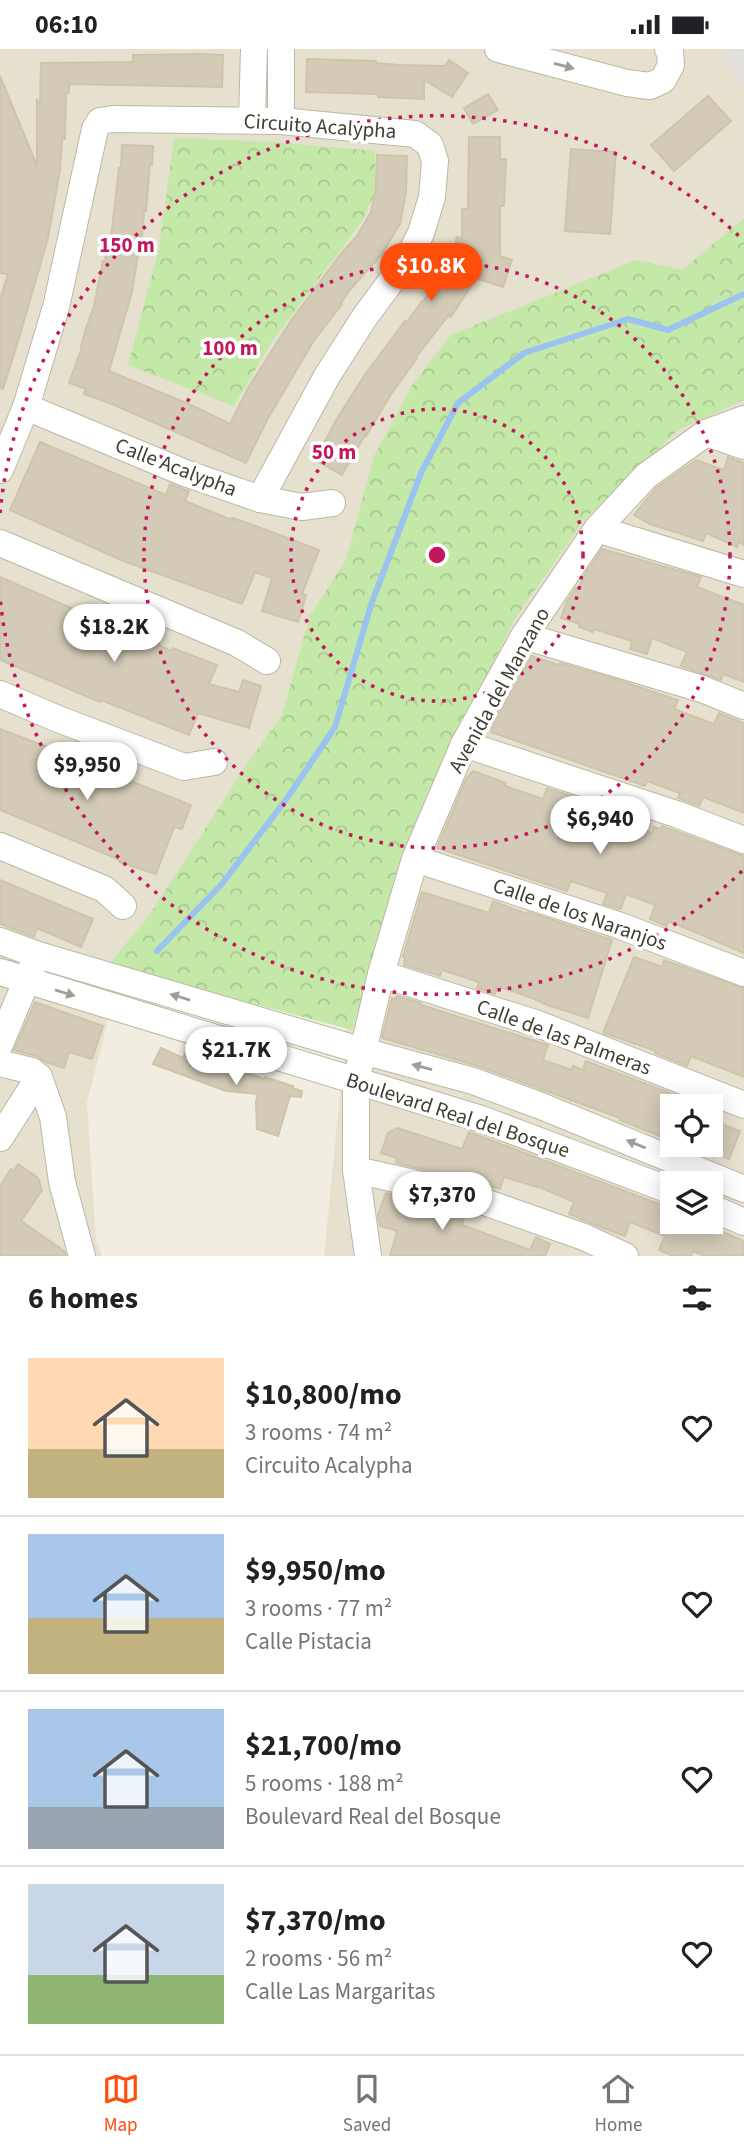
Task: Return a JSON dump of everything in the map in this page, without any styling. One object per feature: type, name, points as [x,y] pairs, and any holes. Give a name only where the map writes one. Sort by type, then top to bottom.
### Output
[{"type":"street","points":[[252,120],[254,49]]},
{"type":"street","points":[[281,49],[281,121]]},
{"type":"street","points":[[498,49],[627,83],[650,86],[663,80],[671,65],[668,49]]},
{"type":"street","name":"Circuito Acalypha","points":[[26,407],[56,307],[95,129],[100,121],[281,121],[415,134],[430,145],[435,161],[432,197],[421,233],[409,257],[327,376],[260,499]]},
{"type":"street","points":[[0,470],[26,407]]},
{"type":"street","name":"Calle Acalypha","points":[[26,407],[185,473],[260,499],[302,507],[332,503]]},
{"type":"street","name":"Avenida del Manzano","points":[[368,1256],[356,1170],[356,1081],[381,974],[415,859],[464,744],[524,636],[597,529],[646,476],[706,433],[744,419]]},
{"type":"street","points":[[706,433],[744,446]]},
{"type":"street","points":[[597,529],[744,574]]},
{"type":"street","points":[[0,543],[237,643],[267,661]]},
{"type":"street","points":[[524,636],[702,689],[744,706]]},
{"type":"street","points":[[0,694],[184,767],[214,762]]},
{"type":"street","points":[[464,744],[676,814],[744,840]]},
{"type":"street","points":[[0,846],[104,889],[123,906]]},
{"type":"street","name":"Calle de los Naranjos","points":[[415,859],[618,925],[744,974]]},
{"type":"street","points":[[0,1044],[8,979],[18,948]]},
{"type":"street","name":"Boulevard Real del Bosque","points":[[18,948],[363,1051],[474,1081],[742,1182]]},
{"type":"street","name":"Calle de las Palmeras","points":[[381,974],[538,1024],[744,1105]]},
{"type":"street","name":"Boulevard Real del Bosque","points":[[8,979],[481,1119],[660,1186]]},
{"type":"street","points":[[0,1063],[32,1071],[39,1077],[53,1117],[62,1182],[82,1256]]},
{"type":"street","points":[[0,1138],[39,1077]]},
{"type":"street","points":[[356,1170],[462,1194],[584,1237],[625,1256]]},
{"type":"street","points":[[723,1213],[744,1222]]},
{"type":"shaded area","points":[[0,49],[744,49],[744,219],[284,713],[123,961],[87,1103],[96,1240],[102,1256],[0,1256]]},
{"type":"shaded area","points":[[727,49],[744,49],[744,84],[720,56]]},
{"type":"shaded area","points":[[744,398],[744,1256],[324,1256],[347,1023],[404,834],[513,618],[582,520],[677,429]]},
{"type":"green space","points":[[174,138],[275,142],[375,151],[376,191],[362,221],[271,343],[234,406],[128,365],[159,248]]},
{"type":"green space","points":[[744,218],[744,400],[678,430],[583,521],[514,620],[410,837],[352,1030],[108,965],[148,917],[282,715],[310,615],[346,560],[374,456],[413,384],[451,335],[636,260],[682,270]]},
{"type":"building","points":[[133,55],[223,55],[222,87],[69,84],[69,93],[66,93],[65,139],[62,139],[60,170],[48,238],[3,389],[0,388],[0,299],[8,274],[0,273],[0,76],[37,166],[37,100],[40,103],[41,63],[133,62]]},
{"type":"building","points":[[307,59],[445,66],[449,60],[468,73],[452,97],[424,80],[424,99],[378,97],[378,94],[306,92]]},
{"type":"building","points":[[488,94],[498,110],[473,124],[464,108]]},
{"type":"building","points":[[708,96],[731,121],[674,171],[651,145]]},
{"type":"building","points":[[469,137],[500,137],[500,159],[506,159],[504,206],[500,206],[500,256],[512,260],[503,287],[476,278],[451,317],[449,315],[416,357],[342,475],[315,460],[364,376],[405,321],[407,322],[423,302],[450,261],[457,237],[462,238],[462,209],[468,209]]},
{"type":"building","points":[[122,145],[153,146],[152,165],[150,164],[146,211],[132,292],[109,371],[230,424],[248,388],[290,322],[357,236],[371,212],[376,188],[377,155],[407,156],[406,192],[400,224],[382,254],[349,291],[313,342],[267,420],[246,463],[84,394],[86,389],[69,383],[94,306],[108,237],[111,238]]},
{"type":"building","points":[[571,149],[616,152],[610,234],[565,231]]},
{"type":"building","points":[[40,442],[166,495],[170,484],[189,491],[185,501],[319,550],[302,594],[306,595],[298,622],[262,611],[272,578],[255,572],[242,604],[121,560],[10,510]]},
{"type":"building","points":[[728,457],[744,463],[744,545],[739,542],[737,547],[706,533],[703,541],[650,524],[634,515],[656,488],[696,460],[724,470]]},
{"type":"building","points":[[602,549],[701,577],[697,587],[744,605],[744,682],[723,674],[721,680],[681,666],[687,652],[652,638],[647,654],[630,649],[632,641],[594,629],[593,632],[579,627],[580,624],[561,618],[567,601],[576,588],[578,589]]},
{"type":"building","points":[[0,577],[172,651],[173,648],[217,665],[209,684],[239,692],[243,680],[261,686],[249,728],[198,713],[189,735],[101,700],[100,702],[0,660]]},
{"type":"building","points":[[531,656],[678,700],[674,709],[714,724],[719,713],[744,723],[744,813],[703,797],[699,806],[678,798],[680,793],[647,781],[645,786],[491,732]]},
{"type":"building","points":[[0,729],[81,760],[85,749],[105,757],[100,769],[191,805],[182,829],[174,827],[156,874],[119,862],[120,860],[0,810]]},
{"type":"building","points":[[473,771],[543,799],[547,788],[620,812],[617,822],[652,833],[654,827],[661,829],[662,826],[744,856],[744,953],[669,921],[666,926],[650,919],[655,905],[626,894],[621,909],[603,904],[607,893],[571,881],[567,891],[437,848],[466,779]]},
{"type":"building","points":[[0,880],[93,919],[81,947],[37,928],[34,937],[0,924]]},
{"type":"building","points":[[422,892],[489,913],[493,901],[612,940],[588,1018],[497,986],[495,994],[477,988],[479,982],[442,970],[440,976],[404,965],[403,957]]},
{"type":"building","points":[[634,957],[662,967],[664,960],[744,988],[744,1077],[691,1056],[687,1066],[655,1053],[656,1051],[603,1033]]},
{"type":"building","points":[[397,996],[421,1003],[548,1045],[543,1060],[571,1070],[573,1066],[583,1070],[586,1061],[673,1094],[660,1094],[660,1136],[620,1118],[478,1066],[382,1038],[392,998],[396,999]]},
{"type":"building","points":[[35,1002],[103,1026],[92,1059],[69,1052],[64,1068],[14,1050]]},
{"type":"building","points":[[161,1048],[183,1058],[185,1053],[235,1073],[264,1079],[265,1077],[293,1086],[292,1088],[302,1091],[301,1097],[290,1096],[278,1136],[257,1129],[258,1094],[226,1091],[153,1064]]},
{"type":"building","points":[[723,1125],[740,1131],[729,1159],[723,1156]]},
{"type":"building","points":[[397,1128],[462,1149],[469,1132],[480,1136],[660,1204],[660,1234],[630,1222],[625,1236],[603,1228],[569,1214],[574,1202],[537,1186],[504,1177],[500,1189],[396,1163],[397,1158],[381,1153],[388,1133]]},
{"type":"building","points":[[18,1164],[38,1178],[42,1190],[21,1221],[64,1251],[66,1256],[0,1256],[0,1186],[11,1169],[14,1171]]},
{"type":"building","points":[[386,1193],[465,1212],[462,1225],[530,1250],[536,1237],[550,1244],[545,1256],[390,1256],[397,1231],[380,1226],[378,1215]]},
{"type":"building","points":[[723,1232],[744,1241],[744,1256],[705,1256],[693,1251],[691,1256],[673,1256],[659,1250],[665,1236],[660,1234]]},
{"type":"waterway","points":[[157,951],[221,885],[288,797],[335,727],[371,605],[421,473],[458,403],[524,353],[628,319],[668,330],[744,294]]}]
